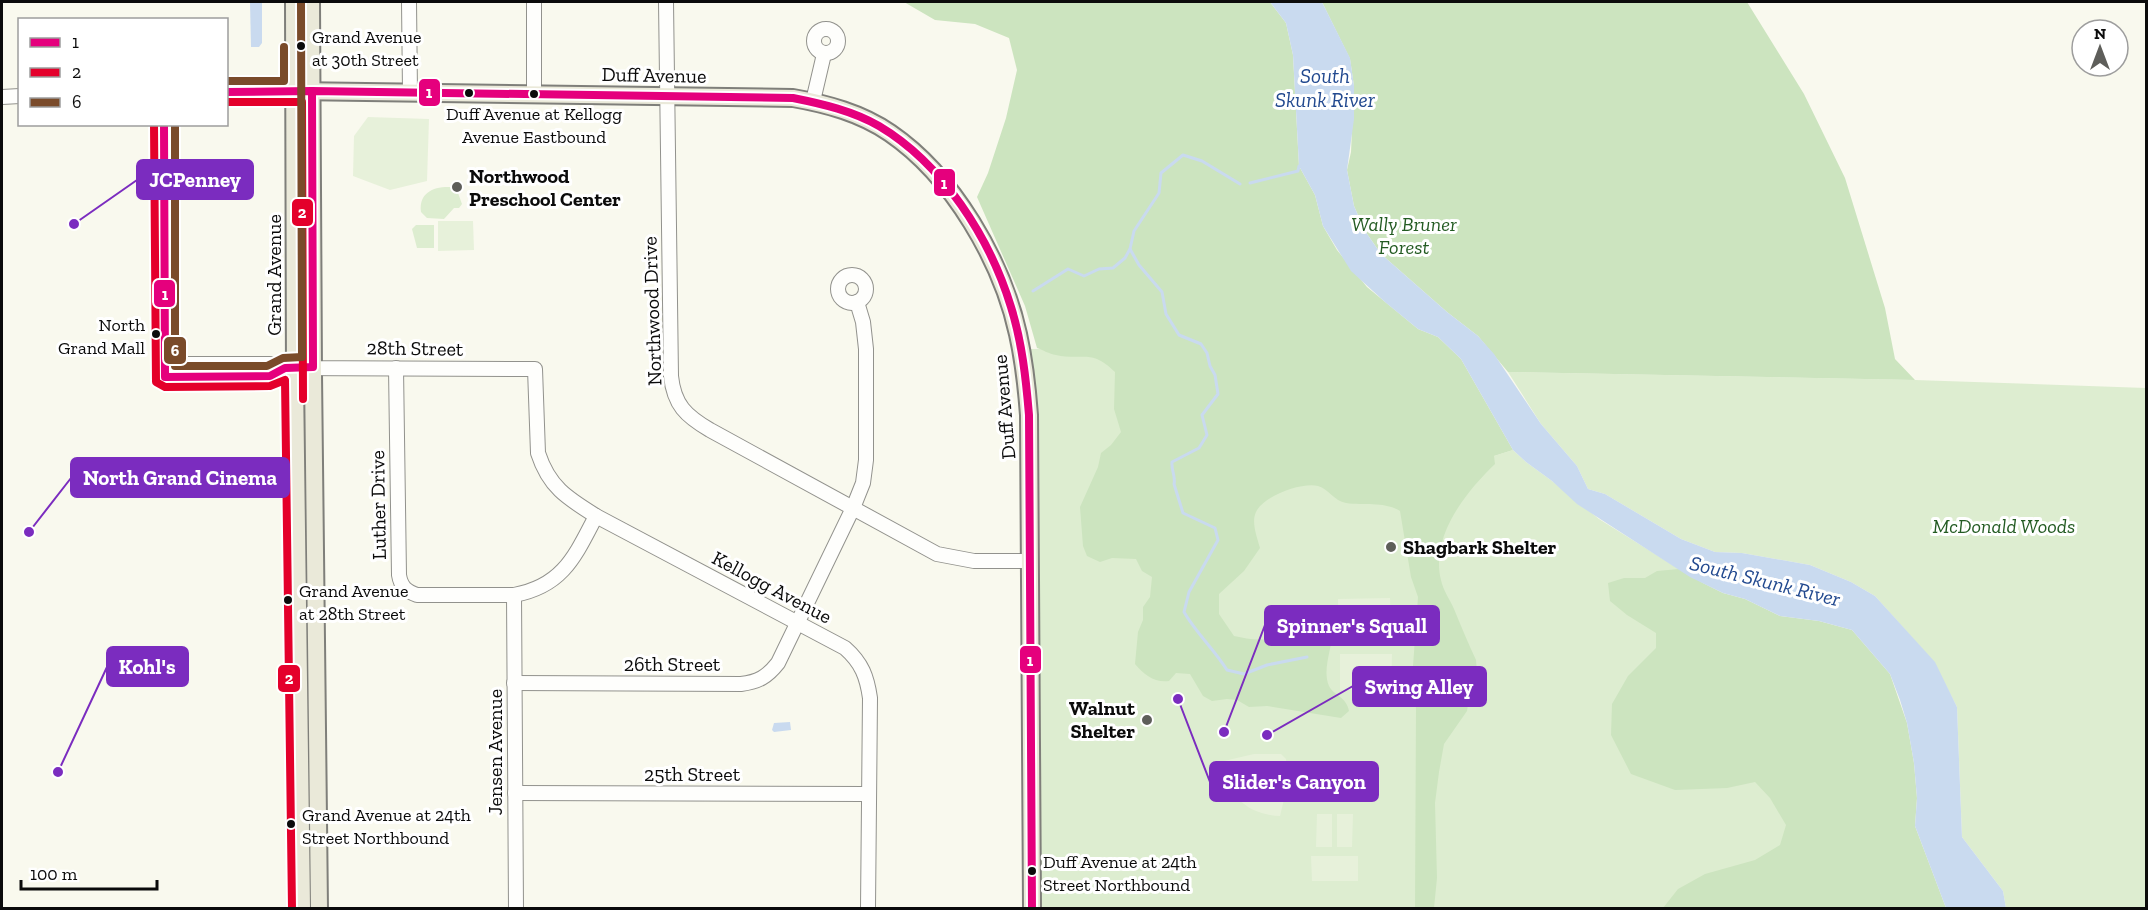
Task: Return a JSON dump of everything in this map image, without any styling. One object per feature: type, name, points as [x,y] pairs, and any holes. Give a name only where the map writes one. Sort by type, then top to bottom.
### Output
[{"type":"main road","name":"Grand Avenue","points":[[294,2],[290,368],[302,909]]},
{"type":"main road","name":"Grand Avenue","points":[[311,2],[319,909]]},
{"type":"main road","name":"Duff Avenue","points":[[294,91],[793,98],[813,101],[853,113],[889,132],[935,173],[980,236],[994,266],[1018,331],[1026,372],[1029,415],[1032,909]]},
{"type":"street","points":[[409,2],[410,92]]},
{"type":"street","points":[[534,2],[534,94]]},
{"type":"street","name":"Northwood Drive","points":[[666,2],[671,376],[676,400],[696,422],[937,554],[974,561],[1030,561]]},
{"type":"street","points":[[813,101],[824,54]]},
{"type":"street","points":[[228,92],[294,91]]},
{"type":"street","points":[[2,97],[18,96]]},
{"type":"street","name":"26th Street","points":[[514,683],[754,683],[764,678],[778,663],[854,508],[863,483],[866,460],[866,349],[857,302]]},
{"type":"street","name":"28th Street","points":[[165,371],[270,363],[290,368],[535,369]]},
{"type":"street","name":"Luther Drive","points":[[396,368],[399,575],[401,585],[407,591],[417,595],[529,593],[557,577],[576,554],[596,516]]},
{"type":"street","name":"Kellogg Avenue","points":[[535,369],[537,440],[542,466],[556,488],[567,498],[596,516],[845,648],[863,669],[870,698],[868,909]]},
{"type":"street","name":"Jensen Avenue","points":[[514,595],[516,909]]},
{"type":"street","name":"25th Street","points":[[515,793],[868,794]]},
{"type":"green space","points":[[904,2],[1270,2],[1286,23],[1293,55],[1299,166],[1315,195],[1323,226],[1337,250],[1367,287],[1418,329],[1438,337],[1461,359],[1513,450],[1494,456],[1495,464],[1462,501],[1453,516],[1441,547],[1439,564],[1442,584],[1476,660],[1477,671],[1472,680],[1467,711],[1444,744],[1435,803],[1437,878],[1434,908],[1415,908],[1416,710],[1413,666],[1418,597],[1411,577],[1400,511],[1381,505],[1342,502],[1318,486],[1311,485],[1293,488],[1274,496],[1260,506],[1256,512],[1255,530],[1260,548],[1244,571],[1219,594],[1219,614],[1234,636],[1253,639],[1272,638],[1320,618],[1332,625],[1327,679],[1331,689],[1343,699],[1349,711],[1341,718],[1267,706],[1249,707],[1237,700],[1212,701],[1203,696],[1190,674],[1176,673],[1169,681],[1159,681],[1138,668],[1135,664],[1138,632],[1143,620],[1143,607],[1150,597],[1152,577],[1142,571],[1136,559],[1112,558],[1100,562],[1087,556],[1083,546],[1080,507],[1098,467],[1101,453],[1121,432],[1114,409],[1115,372],[1093,358],[1056,355],[1037,348],[1025,306],[977,197],[988,173],[1006,118],[1017,70],[1009,38],[975,24],[935,20]]},
{"type":"green space","name":"Wally Bruner Forest","points":[[1322,2],[1747,2],[1804,94],[1845,178],[1885,308],[1895,359],[1915,380],[1508,372],[1478,336],[1381,254],[1365,231],[1354,206],[1347,170],[1351,152],[1354,86],[1350,59]]},
{"type":"green space","points":[[368,117],[429,119],[427,181],[390,190],[353,176],[354,136]]},
{"type":"green space","points":[[453,187],[462,204],[459,208],[454,208],[444,219],[427,218],[421,212],[423,197],[434,189]]},
{"type":"green space","points":[[438,221],[473,221],[474,250],[438,251]]},
{"type":"green space","points":[[416,225],[434,225],[434,248],[417,248],[412,229]]},
{"type":"green space","points":[[1136,348],[1494,456],[1513,450],[1599,519],[1690,577],[1888,908],[1041,908],[1039,416],[1030,349]]},
{"type":"green space","name":"McDonald Woods","points":[[1508,372],[1915,380],[2146,388],[2146,908],[2006,908],[2003,891],[1962,837],[1957,707],[1934,662],[1875,596],[1851,582],[1810,565],[1742,553],[1715,552],[1681,539],[1605,494],[1588,489],[1577,466],[1541,424]]},
{"type":"green space","points":[[1679,569],[1723,593],[1745,599],[1780,616],[1819,621],[1852,630],[1890,674],[1907,723],[1914,763],[1917,798],[1915,826],[1946,908],[1663,908],[1678,889],[1705,874],[1755,860],[1780,845],[1786,825],[1770,798],[1755,782],[1727,788],[1675,790],[1631,774],[1611,735],[1612,704],[1628,676],[1656,648],[1656,633],[1610,601],[1608,583],[1624,578],[1645,578],[1657,571]]},
{"type":"green space","points":[[1390,598],[1391,633],[1339,634],[1338,599]]},
{"type":"green space","points":[[1340,654],[1392,654],[1391,690],[1340,690]]},
{"type":"green space","points":[[1254,754],[1281,754],[1286,759],[1287,787],[1280,816],[1248,807],[1234,793],[1229,784],[1224,761]]},
{"type":"green space","points":[[1317,814],[1332,814],[1332,847],[1316,847]]},
{"type":"green space","points":[[1337,814],[1353,814],[1352,847],[1337,847]]},
{"type":"green space","points":[[1311,856],[1358,856],[1358,881],[1312,881]]},
{"type":"water","points":[[250,2],[262,2],[262,43],[259,47],[251,47]]},
{"type":"water","name":"South Skunk River","points":[[1270,2],[1322,2],[1350,58],[1354,86],[1354,119],[1347,170],[1354,206],[1365,231],[1381,254],[1478,336],[1494,354],[1541,424],[1577,466],[1588,489],[1605,494],[1681,539],[1715,552],[1742,553],[1810,565],[1851,582],[1875,596],[1935,662],[1957,707],[1962,837],[2003,891],[2006,908],[1946,908],[1915,826],[1917,798],[1914,763],[1907,723],[1900,700],[1890,674],[1852,630],[1819,621],[1780,616],[1745,599],[1723,593],[1690,577],[1577,504],[1513,450],[1461,359],[1438,337],[1418,329],[1351,271],[1323,226],[1315,195],[1299,166],[1293,55],[1286,23]]},
{"type":"water","points":[[790,722],[791,730],[774,732],[772,730],[774,723]]},
{"type":"waterway","points":[[1240,184],[1202,161],[1183,155],[1161,173],[1159,193],[1134,231],[1130,249],[1139,265],[1162,292],[1166,314],[1179,335],[1201,344],[1207,353],[1215,375],[1218,394],[1202,415],[1207,435],[1199,448],[1172,462],[1174,484],[1183,513],[1215,528],[1218,540],[1189,592],[1184,612],[1227,670],[1244,674],[1267,665],[1307,657]]},
{"type":"waterway","points":[[1250,183],[1298,171],[1299,166],[1302,165]]},
{"type":"waterway","points":[[1033,291],[1068,269],[1084,276],[1099,269],[1113,268],[1125,258],[1130,249]]},
{"type":"transit line","name":"6","points":[[175,126],[175,366],[267,366],[283,358],[302,357],[301,2]]},
{"type":"transit line","name":"6","points":[[228,81],[284,81],[284,47]]},
{"type":"transit line","name":"1","points":[[228,92],[312,91],[793,98],[859,116],[879,126],[924,161],[961,205],[991,255],[1011,307],[1023,361],[1029,415],[1032,908]]},
{"type":"transit line","name":"1","points":[[164,126],[165,377],[270,376],[285,368],[313,367],[312,91]]},
{"type":"transit line","name":"2","points":[[228,102],[302,102],[303,399]]},
{"type":"transit line","name":"2","points":[[154,126],[156,382],[165,387],[270,386],[285,380],[292,908]]},
{"type":"place","name":"Grand Avenue at 30th Street","points":[[301,46]]},
{"type":"place","name":"Duff Avenue at Kellogg Avenue Eastbound","points":[[534,94]]},
{"type":"place","name":"Northwood Preschool Center","points":[[457,187]]},
{"type":"place","name":"JCPenney","points":[[74,224]]},
{"type":"place","name":"North Grand Mall","points":[[156,334]]},
{"type":"place","name":"North Grand Cinema","points":[[29,532]]},
{"type":"place","name":"Shagbark Shelter","points":[[1391,547]]},
{"type":"place","name":"Grand Avenue at 28th Street","points":[[288,600]]},
{"type":"place","name":"Slider's Canyon","points":[[1178,699]]},
{"type":"place","name":"Walnut Shelter","points":[[1147,720]]},
{"type":"place","name":"Spinner's Squall","points":[[1224,732]]},
{"type":"place","name":"Swing Alley","points":[[1267,735]]},
{"type":"place","name":"Kohl's","points":[[58,772]]},
{"type":"place","name":"Grand Avenue at 24th Street Northbound","points":[[291,824]]},
{"type":"place","name":"Duff Avenue at 24th Street Northbound","points":[[1032,871]]}]
